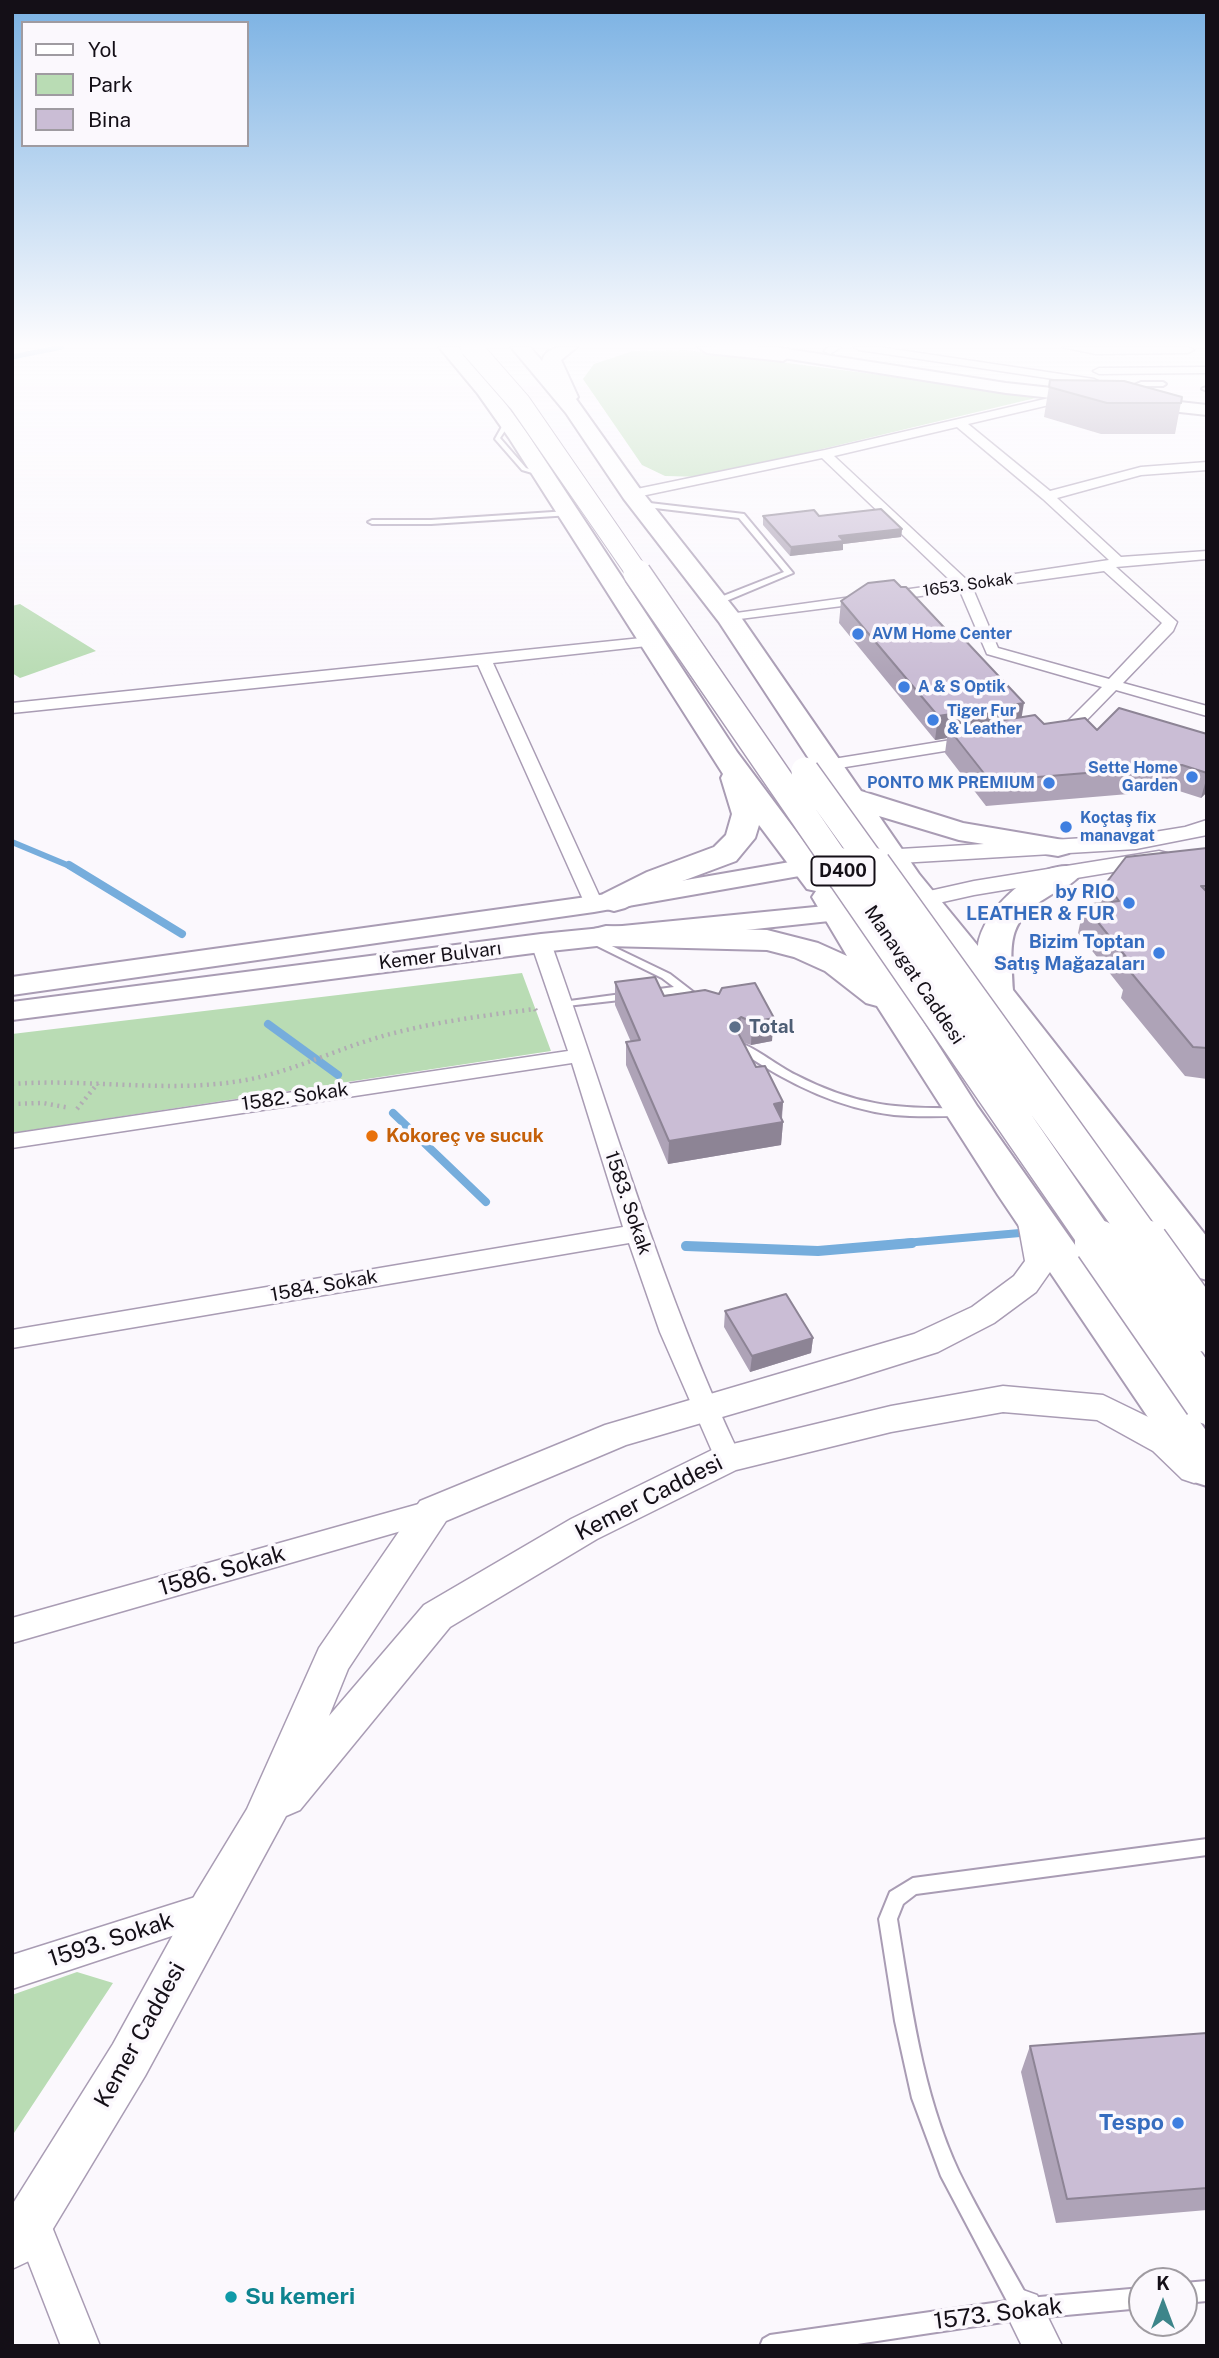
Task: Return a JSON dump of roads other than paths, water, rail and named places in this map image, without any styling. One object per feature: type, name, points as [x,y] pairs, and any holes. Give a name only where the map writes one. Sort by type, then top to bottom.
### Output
[{"type":"highway","points":[[531,457],[730,759],[865,884],[996,992],[1207,1266]]},
{"type":"highway","name":"Manavgat Caddesi","points":[[558,457],[1207,1402]]},
{"type":"highway","name":"Manavgat Caddesi","points":[[580,457],[1207,1329]]},
{"type":"highway","points":[[607,457],[722,610],[852,798],[865,884],[896,1010]]},
{"type":"highway","points":[[604,903],[725,854],[740,838],[747,814],[730,759]]},
{"type":"highway","points":[[852,798],[923,817],[959,831],[1061,861],[1006,916],[996,934],[996,992]]},
{"type":"highway","points":[[597,937],[767,940],[806,950],[837,964],[896,1010],[1031,1213],[1207,1468]]},
{"type":"main road","name":"Kemer Bulvarı","points":[[12,986],[604,903],[865,884]]},
{"type":"main road","name":"Kemer Bulvarı","points":[[12,1011],[597,937],[865,884]]},
{"type":"street","points":[[636,499],[812,457]]},
{"type":"street","points":[[828,457],[965,586],[992,651],[1207,711]]},
{"type":"street","points":[[1001,457],[1048,496],[1170,622],[1168,628],[1072,726],[1032,732]]},
{"type":"street","points":[[1048,496],[1142,471],[1207,466]]},
{"type":"street","name":"1653. Sokak","points":[[722,610],[965,586],[1113,563],[1207,555]]},
{"type":"street","points":[[12,708],[651,642]]},
{"type":"street","points":[[484,661],[604,903]]},
{"type":"street","points":[[827,765],[992,738]]},
{"type":"street","points":[[865,884],[1061,861],[1207,827]]},
{"type":"street","points":[[865,884],[1207,847]]},
{"type":"street","name":"1583. Sokak","points":[[541,943],[637,1233],[703,1408],[728,1458]]},
{"type":"street","name":"1582. Sokak","points":[[12,1141],[578,1056]]},
{"type":"street","points":[[433,1511],[617,1434],[849,1368],[926,1343],[983,1315],[1025,1284],[1041,1262],[1031,1213]]},
{"type":"street","name":"1584. Sokak","points":[[12,1339],[637,1233]]},
{"type":"street","name":"Kemer Caddesi","points":[[262,1824],[437,1616],[584,1529],[728,1458],[891,1419],[1003,1399],[1103,1408],[1165,1441],[1207,1481]]},
{"type":"street","name":"Kemer Caddesi","points":[[21,2232],[129,2060],[211,1908],[262,1824],[333,1660],[433,1511]]},
{"type":"street","name":"1586. Sokak","points":[[12,1631],[433,1511]]},
{"type":"street","name":"1593. Sokak","points":[[12,1972],[211,1908]]},
{"type":"street","points":[[21,2232],[81,2346]]},
{"type":"street","points":[[1023,2309],[1043,2346]]},
{"type":"lane","points":[[636,499],[741,516],[789,573],[722,610]]},
{"type":"lane","points":[[372,522],[444,522],[568,513]]},
{"type":"lane","points":[[597,937],[666,976],[714,1012]]},
{"type":"lane","points":[[562,1005],[684,989]]},
{"type":"lane","points":[[740,1046],[759,1060],[841,1099],[895,1111],[964,1113]]},
{"type":"lane","points":[[1023,2309],[951,2176],[922,2098],[904,2021],[888,1919],[897,1898],[913,1886],[1207,1847]]},
{"type":"lane","name":"1573. Sokak","points":[[771,2346],[1023,2309],[1128,2299]]},
{"type":"waterway","points":[[12,842],[72,867]]},
{"type":"waterway","points":[[69,865],[182,934]]},
{"type":"waterway","points":[[268,1024],[338,1075]]},
{"type":"waterway","points":[[393,1113],[486,1202]]},
{"type":"waterway","points":[[893,1244],[1020,1233]]},
{"type":"waterway","points":[[686,1246],[818,1251],[912,1243]]},
{"type":"place","name":"AVM Home Center","points":[[858,634]]},
{"type":"place","name":"A & S Optik","points":[[904,687]]},
{"type":"place","name":"Tiger Fur & Leather","points":[[933,720]]},
{"type":"place","name":"Sette Home Garden","points":[[1192,777]]},
{"type":"place","name":"PONTO MK PREMIUM","points":[[1049,783]]},
{"type":"place","name":"Koçtaş fix manavgat","points":[[1066,827]]},
{"type":"place","name":"by RIO LEATHER & FUR","points":[[1129,903]]},
{"type":"place","name":"Bizim Toptan Satış Mağazaları","points":[[1159,953]]},
{"type":"place","name":"Total","points":[[735,1027]]},
{"type":"place","name":"Kokoreç ve sucuk","points":[[372,1136]]},
{"type":"place","name":"Tespo","points":[[1178,2123]]},
{"type":"place","name":"Su kemeri","points":[[231,2297]]}]
